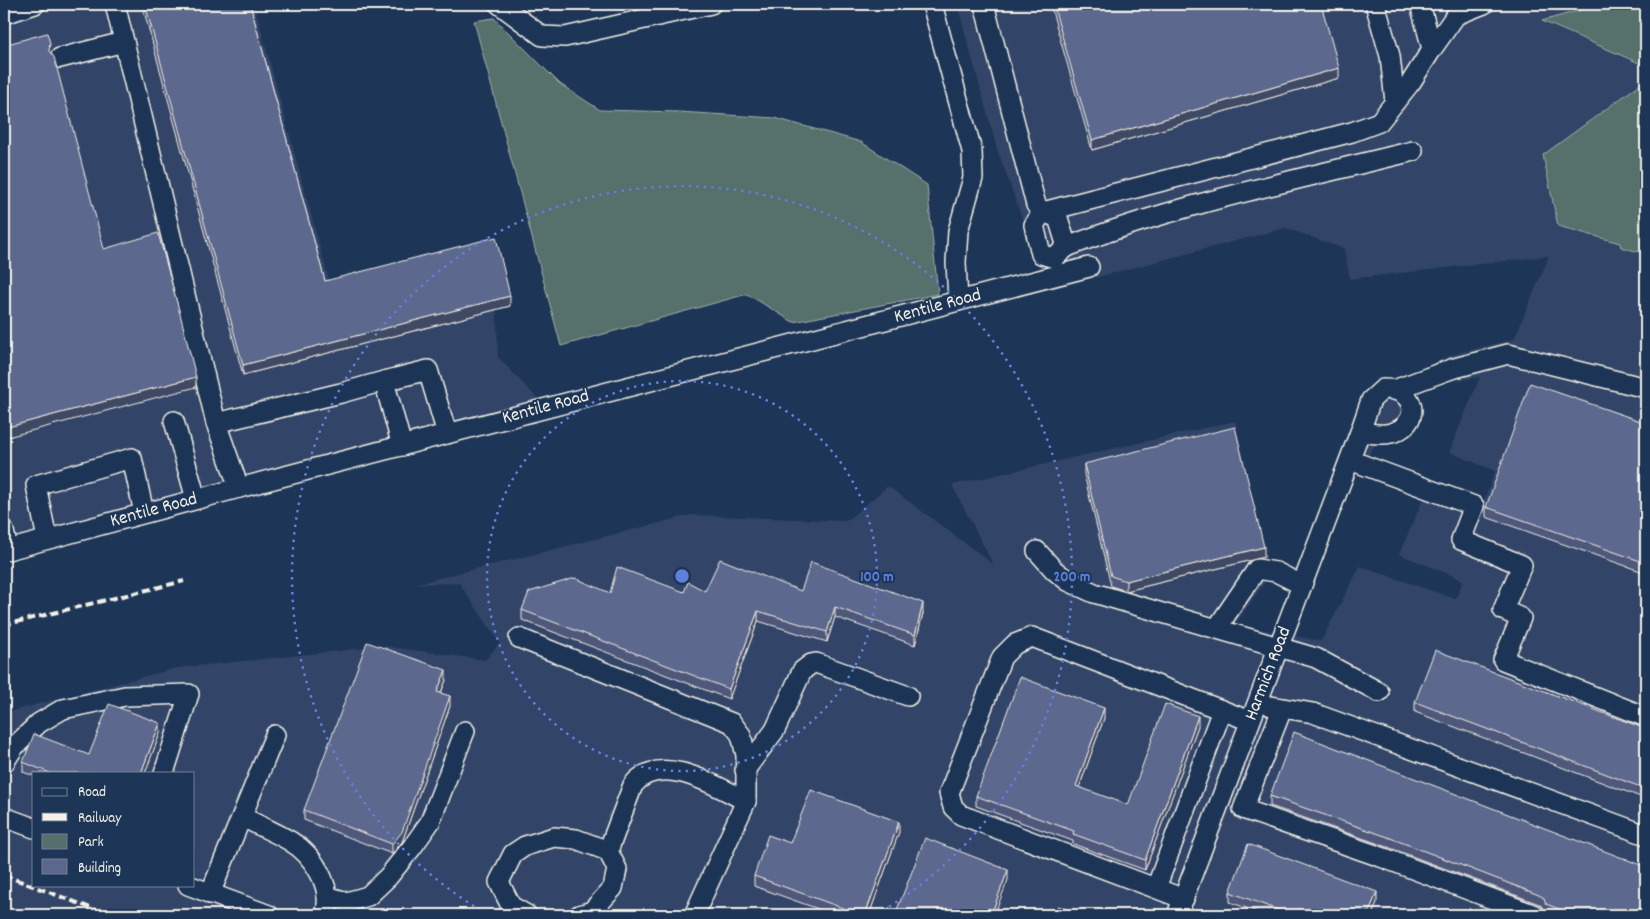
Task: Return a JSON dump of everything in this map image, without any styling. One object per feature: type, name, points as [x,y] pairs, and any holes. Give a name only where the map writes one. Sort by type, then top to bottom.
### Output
[{"type":"street","points":[[4,14],[35,4]]},
{"type":"street","points":[[115,4],[216,423],[239,488]]},
{"type":"street","points":[[500,4],[542,36],[565,37],[711,4]]},
{"type":"street","points":[[932,4],[972,151],[973,178],[958,231],[956,262],[958,301]]},
{"type":"street","points":[[984,4],[1036,206],[1042,212],[1058,218],[1060,260]]},
{"type":"street","points":[[1375,4],[1390,56],[1395,102]]},
{"type":"street","points":[[1420,4],[1432,49]]},
{"type":"street","points":[[1413,151],[1222,198],[1108,232],[1060,260],[1041,254],[1034,225],[1042,212],[1352,132],[1379,122],[1411,82],[1456,15],[1484,4]]},
{"type":"street","points":[[60,58],[124,42]]},
{"type":"street","name":"Kentile Road","points":[[6,550],[958,301],[1060,260],[1089,267]]},
{"type":"street","name":"Harmich Road","points":[[1180,907],[1280,646],[1371,400],[1383,389],[1394,390],[1451,369],[1508,354],[1646,388]]},
{"type":"street","points":[[216,423],[428,370],[447,434]]},
{"type":"street","points":[[384,381],[402,446]]},
{"type":"street","points":[[1360,432],[1390,434],[1405,428],[1410,421],[1412,409],[1406,397],[1394,390]]},
{"type":"street","points":[[174,421],[196,499]]},
{"type":"street","points":[[47,539],[36,485],[132,458],[144,513]]},
{"type":"street","points":[[1350,460],[1474,506],[1461,540],[1522,565],[1503,610],[1521,618],[1503,660],[1646,717]]},
{"type":"street","points":[[4,531],[6,550]]},
{"type":"street","points":[[1037,552],[1054,570],[1068,581],[1094,593],[1316,658],[1379,692]]},
{"type":"street","points":[[1217,628],[1257,569],[1276,572],[1302,586]]},
{"type":"street","points":[[519,638],[732,723],[741,735],[746,756],[746,801],[696,915]]},
{"type":"street","points":[[1180,907],[1156,888],[961,816],[952,807],[949,793],[1002,657],[1015,644],[1032,638],[1250,721]]},
{"type":"street","points":[[745,770],[776,730],[802,670],[810,664],[816,662],[908,696]]},
{"type":"street","points":[[4,764],[14,747],[39,723],[63,709],[125,696],[189,694],[164,772]]},
{"type":"street","points":[[1258,702],[1282,709],[1312,713],[1646,835]]},
{"type":"street","points":[[1243,809],[1282,709]]},
{"type":"street","points":[[1156,888],[1222,710]]},
{"type":"street","points":[[327,896],[347,902],[368,896],[388,877],[430,822],[465,731]]},
{"type":"street","points":[[210,894],[275,735]]},
{"type":"street","points":[[608,851],[633,785],[637,779],[654,770],[664,769],[678,772],[712,784],[746,801]]},
{"type":"street","points":[[1221,800],[1381,857],[1535,915]]},
{"type":"street","points":[[4,817],[32,827]]},
{"type":"street","points":[[242,817],[292,842],[315,863],[326,886],[328,906],[325,915]]},
{"type":"street","points":[[527,915],[511,906],[499,882],[513,854],[524,846],[554,837],[576,839],[608,851],[617,869],[613,888],[592,911],[579,915]]},
{"type":"street","points":[[190,886],[269,915]]},
{"type":"shaded area","points":[[4,4],[254,4],[331,288],[495,237],[498,357],[539,400],[4,549]]},
{"type":"shaded area","points":[[957,4],[1602,4],[1542,22],[1646,66],[1646,80],[1543,156],[1646,250],[1646,915],[185,915],[178,913],[171,915],[4,915],[4,713],[177,668],[385,646],[485,660],[500,643],[459,583],[415,584],[691,515],[846,521],[888,486],[993,564],[952,485],[1235,421],[1270,575],[1235,624],[1321,641],[1360,566],[1456,599],[1463,580],[1399,554],[1432,479],[1484,501],[1495,471],[1449,452],[1480,377],[1421,386],[1414,436],[1375,445],[1306,549],[1367,391],[1455,354],[1514,339],[1549,256],[1350,279],[1344,249],[1286,228],[1048,290],[997,149]]},
{"type":"green space","points":[[1602,4],[1646,4],[1646,66],[1542,21]]},
{"type":"green space","points":[[494,18],[560,84],[600,110],[679,112],[775,118],[861,142],[927,185],[938,294],[793,322],[747,294],[561,346],[474,21]]},
{"type":"green space","points":[[1646,80],[1646,254],[1621,247],[1620,243],[1558,226],[1543,155]]},
{"type":"building","points":[[145,4],[250,4],[325,281],[496,237],[510,296],[243,365]]},
{"type":"building","points":[[1053,4],[1321,4],[1339,68],[1092,140]]},
{"type":"building","points":[[47,33],[50,43],[49,51],[54,57],[104,249],[158,233],[196,377],[4,428],[4,45]]},
{"type":"building","points":[[1530,383],[1646,423],[1646,563],[1486,507]]},
{"type":"building","points":[[1235,427],[1264,547],[1126,581],[1111,576],[1084,464]]},
{"type":"building","points":[[720,559],[801,591],[811,562],[923,603],[915,635],[835,607],[827,632],[758,611],[729,689],[522,610],[529,592],[575,578],[610,593],[617,567],[684,592],[688,582],[705,591]]},
{"type":"building","points":[[367,642],[446,670],[437,692],[450,696],[402,832],[392,844],[304,810]]},
{"type":"building","points":[[1435,650],[1646,729],[1646,789],[1415,702]]},
{"type":"building","points":[[1020,677],[1104,708],[1076,786],[1128,805],[1165,704],[1198,716],[1145,860],[1073,834],[1074,831],[976,796]]},
{"type":"building","points":[[109,704],[160,723],[141,772],[48,772],[23,762],[34,734],[89,755]]},
{"type":"building","points":[[1294,732],[1646,867],[1646,915],[1574,915],[1546,904],[1544,898],[1539,895],[1385,836],[1270,796]]},
{"type":"building","points":[[811,790],[899,822],[865,915],[754,876],[768,835],[790,843]]},
{"type":"building","points":[[925,838],[1008,870],[991,915],[895,915]]},
{"type":"building","points":[[1248,844],[1377,892],[1368,915],[1291,915],[1230,892]]},
{"type":"building","points":[[1058,906],[1083,915],[1054,915]]},
{"type":"waterway","points":[[4,912],[10,915]]},
{"type":"railway","points":[[4,625],[184,581]]},
{"type":"railway","points":[[4,875],[32,886]]},
{"type":"railway","points":[[33,886],[109,915]]}]
